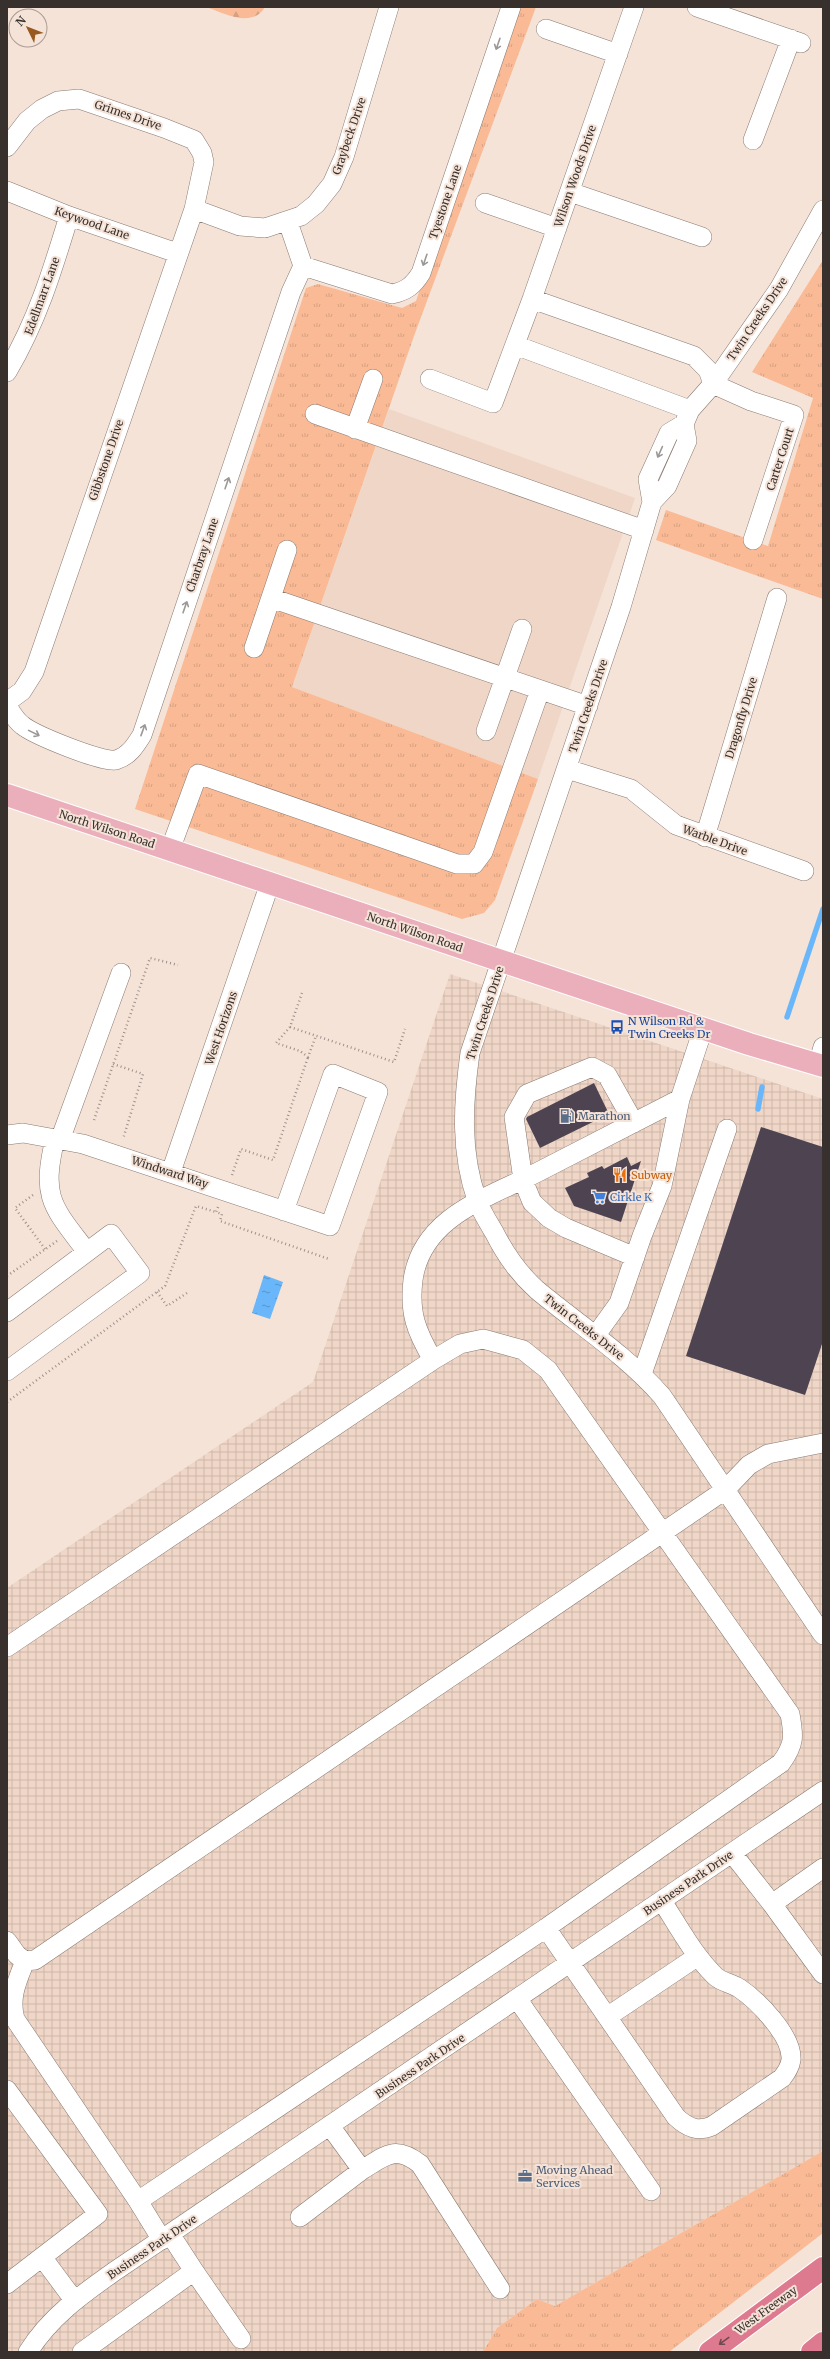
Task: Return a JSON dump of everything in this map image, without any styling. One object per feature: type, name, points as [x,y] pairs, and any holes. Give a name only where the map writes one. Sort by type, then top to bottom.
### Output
[{"type":"highway","name":"West Freeway","points":[[710,2352],[823,2268]]},
{"type":"highway","points":[[812,2352],[823,2344]]},
{"type":"main road","name":"North Wilson Road","points":[[7,795],[703,1029],[821,1060]]},
{"type":"street","name":"Graybeck Drive","points":[[194,209],[240,226],[265,228],[288,222],[301,216],[316,204],[332,184],[344,156],[389,7]]},
{"type":"street","name":"Tyestone Lane","points":[[303,266],[392,294],[402,292],[413,285],[421,273],[511,7]]},
{"type":"street","name":"Wilson Woods Drive","points":[[430,380],[493,403],[532,299],[634,7]]},
{"type":"street","points":[[697,7],[796,41],[753,140]]},
{"type":"street","points":[[546,29],[618,54]]},
{"type":"street","name":"Grimes Drive","points":[[7,147],[27,121],[42,109],[58,100],[79,99],[164,128],[194,140],[202,153],[204,162],[194,209]]},
{"type":"street","name":"Keywood Lane","points":[[7,191],[69,216],[177,253]]},
{"type":"street","points":[[570,192],[702,237]]},
{"type":"street","points":[[485,203],[557,228]]},
{"type":"street","name":"Gibbstone Drive","points":[[7,702],[22,691],[34,672],[177,253],[194,209]]},
{"type":"street","name":"Twin Creeks Drive","points":[[823,210],[779,289],[713,384],[687,417],[687,441],[667,486],[652,502],[588,706],[470,1053],[464,1093],[464,1128],[467,1164],[477,1201],[500,1244],[516,1268],[537,1289],[596,1335],[642,1374],[662,1396],[823,1635]]},
{"type":"street","name":"Edellmarr Lane","points":[[7,372],[26,339],[38,314],[69,216]]},
{"type":"street","points":[[288,222],[303,266]]},
{"type":"street","name":"Charbray Lane","points":[[7,706],[20,724],[32,733],[107,761],[125,757],[133,749],[142,735],[291,292],[303,266]]},
{"type":"street","points":[[532,299],[694,356],[708,370],[713,384]]},
{"type":"street","points":[[514,345],[687,417]]},
{"type":"street","points":[[356,429],[373,379]]},
{"type":"street","name":"Carter Court","points":[[713,384],[750,401],[794,415],[753,540]]},
{"type":"street","points":[[314,414],[644,530]]},
{"type":"street","points":[[254,648],[287,550]]},
{"type":"street","points":[[271,598],[588,706]]},
{"type":"street","name":"Dragonfly Drive","points":[[705,837],[778,598]]},
{"type":"street","points":[[486,731],[522,629]]},
{"type":"street","points":[[170,850],[198,774],[457,864],[474,864],[483,852],[540,690]]},
{"type":"street","name":"Warble Drive","points":[[567,769],[631,789],[676,826],[804,871]]},
{"type":"street","name":"West Horizons","points":[[171,1172],[270,883]]},
{"type":"street","points":[[87,1252],[54,1206],[50,1193],[49,1164],[121,973]]},
{"type":"street","points":[[596,1335],[619,1303],[662,1186],[680,1099],[703,1029]]},
{"type":"street","points":[[634,1123],[607,1075],[592,1067],[527,1094],[514,1117],[523,1180],[532,1202],[549,1218],[566,1228],[635,1258]]},
{"type":"street","name":"Windward Way","points":[[7,1135],[23,1133],[83,1144],[330,1226],[378,1092],[333,1074],[284,1210]]},
{"type":"street","points":[[433,1360],[416,1329],[412,1310],[414,1274],[420,1253],[431,1235],[449,1219],[477,1201],[523,1180],[680,1099]]},
{"type":"street","points":[[642,1374],[727,1129]]},
{"type":"street","points":[[7,1312],[111,1234],[140,1273],[7,1371]]},
{"type":"street","points":[[7,1647],[433,1360],[460,1344],[483,1339],[523,1350],[548,1370],[661,1533],[790,1714],[794,1735],[790,1751],[781,1763],[546,1928],[138,2201]]},
{"type":"street","points":[[7,1940],[17,1955],[25,1961],[35,1960],[726,1490],[749,1465],[768,1454],[823,1443]]},
{"type":"street","name":"Business Park Drive","points":[[28,2352],[46,2326],[74,2300],[518,2000],[823,1791]]},
{"type":"street","points":[[732,1853],[772,1904],[823,1974]]},
{"type":"street","points":[[772,1904],[823,1868]]},
{"type":"street","points":[[546,1928],[676,2118],[684,2125],[702,2130],[712,2126],[773,2086],[788,2069],[791,2059],[790,2046],[772,2019],[759,2005],[738,1988],[716,1977],[698,1956],[662,1901]]},
{"type":"street","points":[[608,2017],[698,1956]]},
{"type":"street","points":[[25,1961],[14,1986],[10,2010],[15,2019],[138,2201],[194,2271],[241,2339]]},
{"type":"street","points":[[518,2000],[651,2191]]},
{"type":"street","points":[[7,2090],[98,2214],[7,2284]]},
{"type":"street","points":[[330,2126],[362,2170]]},
{"type":"street","points":[[300,2217],[362,2170],[390,2153],[402,2154],[420,2164],[500,2289]]},
{"type":"street","points":[[42,2257],[74,2300]]},
{"type":"street","points":[[82,2352],[194,2271]]},
{"type":"path","points":[[94,1120],[150,958],[178,965]]},
{"type":"path","points":[[302,992],[290,1027],[276,1044],[300,1051],[308,1057]]},
{"type":"path","points":[[290,1027],[394,1062],[405,1029]]},
{"type":"path","points":[[316,1036],[273,1160],[242,1149],[216,1212],[222,1214],[220,1221],[329,1259]]},
{"type":"path","points":[[113,1064],[143,1074],[120,1146]]},
{"type":"path","points":[[36,1193],[15,1208],[45,1249]]},
{"type":"path","points":[[7,1276],[62,1237]]},
{"type":"path","points":[[157,1292],[167,1306],[187,1294]]},
{"type":"shaded area","points":[[389,409],[635,498],[538,779],[292,687]]},
{"type":"shaded area","points":[[450,974],[823,1099],[823,2151],[555,2306],[537,2299],[497,2328],[483,2352],[7,2352],[7,1588],[313,1382]]},
{"type":"green space","points":[[206,7],[265,7],[259,14],[253,17],[237,18]]},
{"type":"green space","points":[[517,7],[536,7],[414,336],[292,687],[538,779],[495,900],[484,913],[462,919],[135,809],[306,288],[318,284],[402,308],[416,301]]},
{"type":"green space","points":[[823,260],[823,599],[656,540],[666,510],[768,546],[813,398],[752,372]]},
{"type":"green space","points":[[823,2151],[823,2233],[669,2352],[483,2352],[497,2328],[537,2299],[555,2306]]},
{"type":"water","points":[[264,1275],[283,1282],[270,1319],[252,1313]]},
{"type":"building","name":"Marathon","points":[[594,1083],[609,1114],[540,1148],[526,1119],[527,1117]]},
{"type":"building","points":[[761,1127],[823,1147],[823,1341],[805,1395],[686,1356]]},
{"type":"building","name":"Cirkle K","points":[[627,1157],[631,1166],[641,1161],[621,1222],[574,1206],[565,1188],[589,1177],[587,1173],[602,1166],[604,1169]]},
{"type":"waterway","points":[[787,1017],[823,909]]},
{"type":"waterway","points":[[758,1109],[762,1087]]},
{"type":"place","name":"N Wilson Rd & Twin Creeks Dr","points":[[617,1027]]},
{"type":"place","name":"Marathon","points":[[567,1116]]},
{"type":"place","name":"Subway","points":[[620,1175]]},
{"type":"place","name":"Cirkle K","points":[[599,1197]]},
{"type":"place","name":"Moving Ahead Services","points":[[525,2176]]}]
